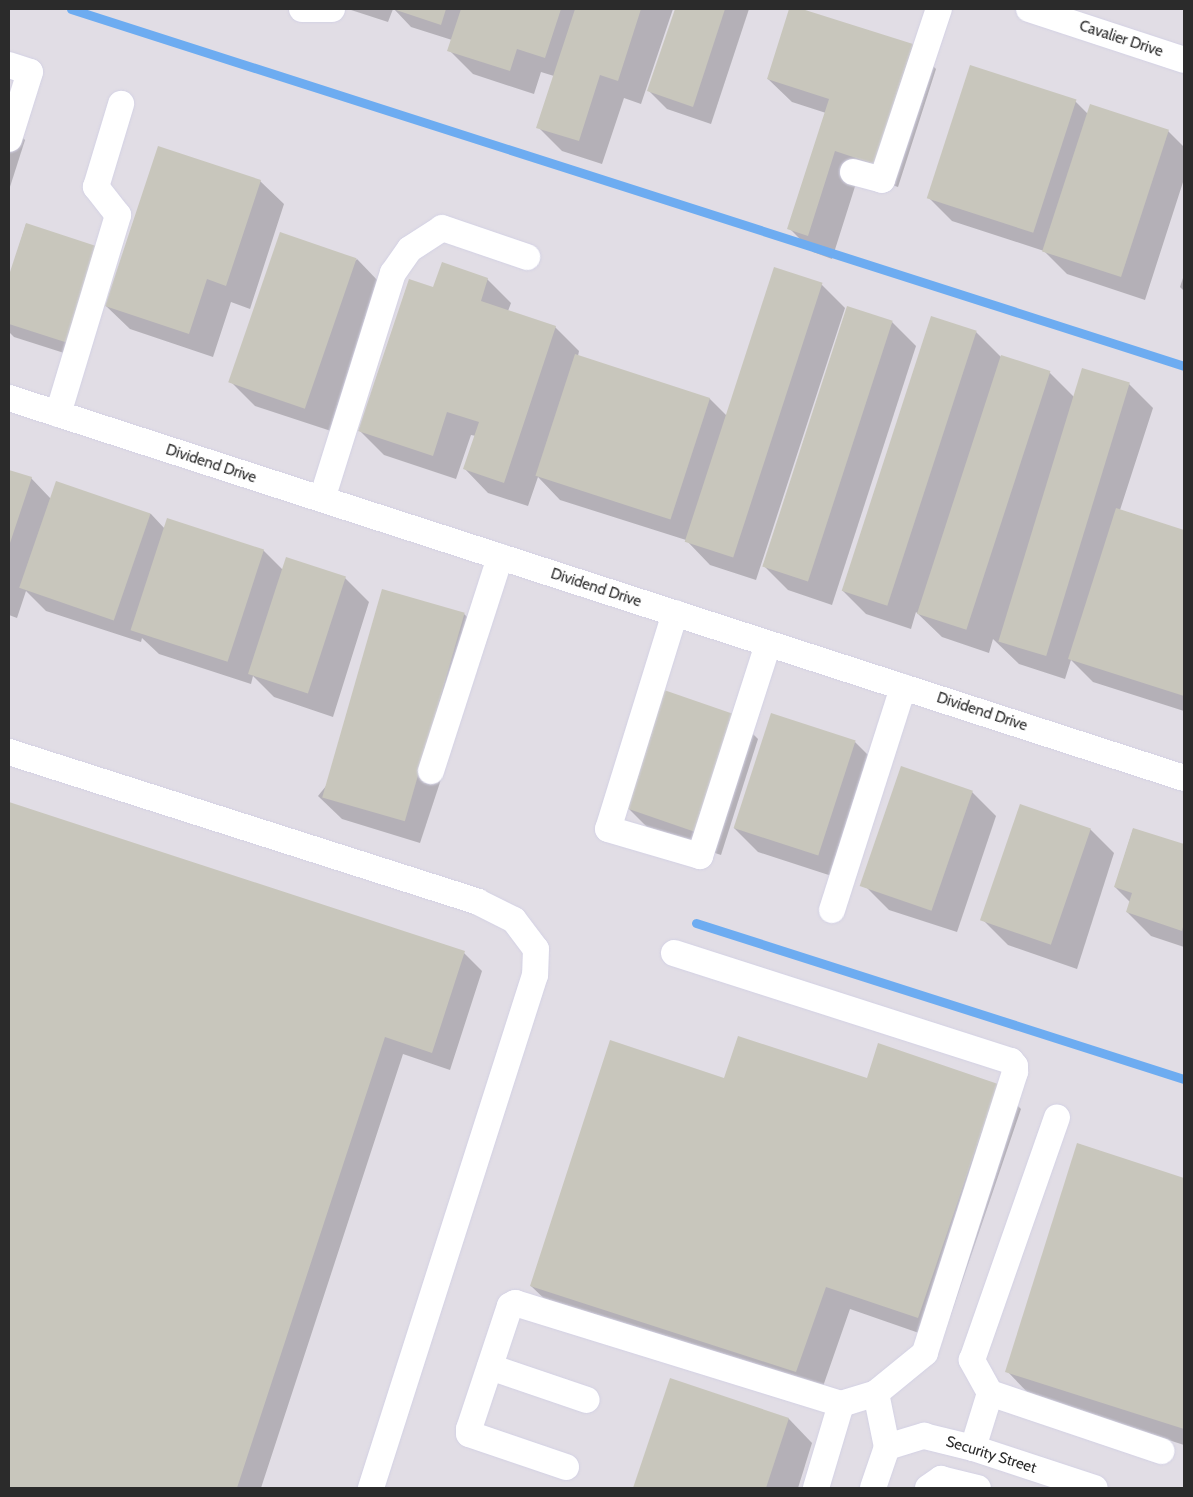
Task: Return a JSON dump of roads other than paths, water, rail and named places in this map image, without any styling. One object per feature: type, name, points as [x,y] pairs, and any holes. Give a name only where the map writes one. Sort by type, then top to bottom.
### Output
[{"type":"street","points":[[302,9],[332,9]]},
{"type":"street","points":[[853,172],[882,180],[939,9]]},
{"type":"street","name":"Cavalier Drive","points":[[1029,9],[1184,60]]},
{"type":"street","points":[[9,65],[30,72],[9,139]]},
{"type":"street","points":[[58,414],[118,215],[96,187],[120,104]]},
{"type":"street","points":[[322,499],[394,273],[410,248],[442,228],[527,257]]},
{"type":"street","name":"Dividend Drive","points":[[9,398],[1184,778]]},
{"type":"street","points":[[431,771],[500,557]]},
{"type":"street","points":[[675,613],[608,829],[700,856],[768,644]]},
{"type":"street","points":[[832,910],[903,687]]},
{"type":"street","points":[[9,752],[478,902],[514,920],[536,949],[536,975],[371,1488]]},
{"type":"street","points":[[566,1467],[469,1434],[469,1429],[510,1306],[520,1302],[841,1404],[876,1393],[925,1353],[1015,1072],[1015,1066],[1011,1061],[674,953]]},
{"type":"street","points":[[1058,1117],[972,1360],[990,1393],[1161,1451]]},
{"type":"street","points":[[490,1366],[587,1400]]},
{"type":"street","points":[[873,1488],[887,1447],[876,1393]]},
{"type":"street","points":[[973,1448],[990,1393]]},
{"type":"street","points":[[816,1488],[841,1404]]},
{"type":"street","name":"Security Street","points":[[887,1447],[924,1436],[973,1448],[1095,1488]]},
{"type":"street","points":[[985,1488],[1006,1459]]},
{"type":"street","points":[[928,1488],[942,1479],[978,1488]]},
{"type":"waterway","points":[[71,9],[1184,366]]},
{"type":"waterway","points":[[696,923],[1184,1079]]}]
